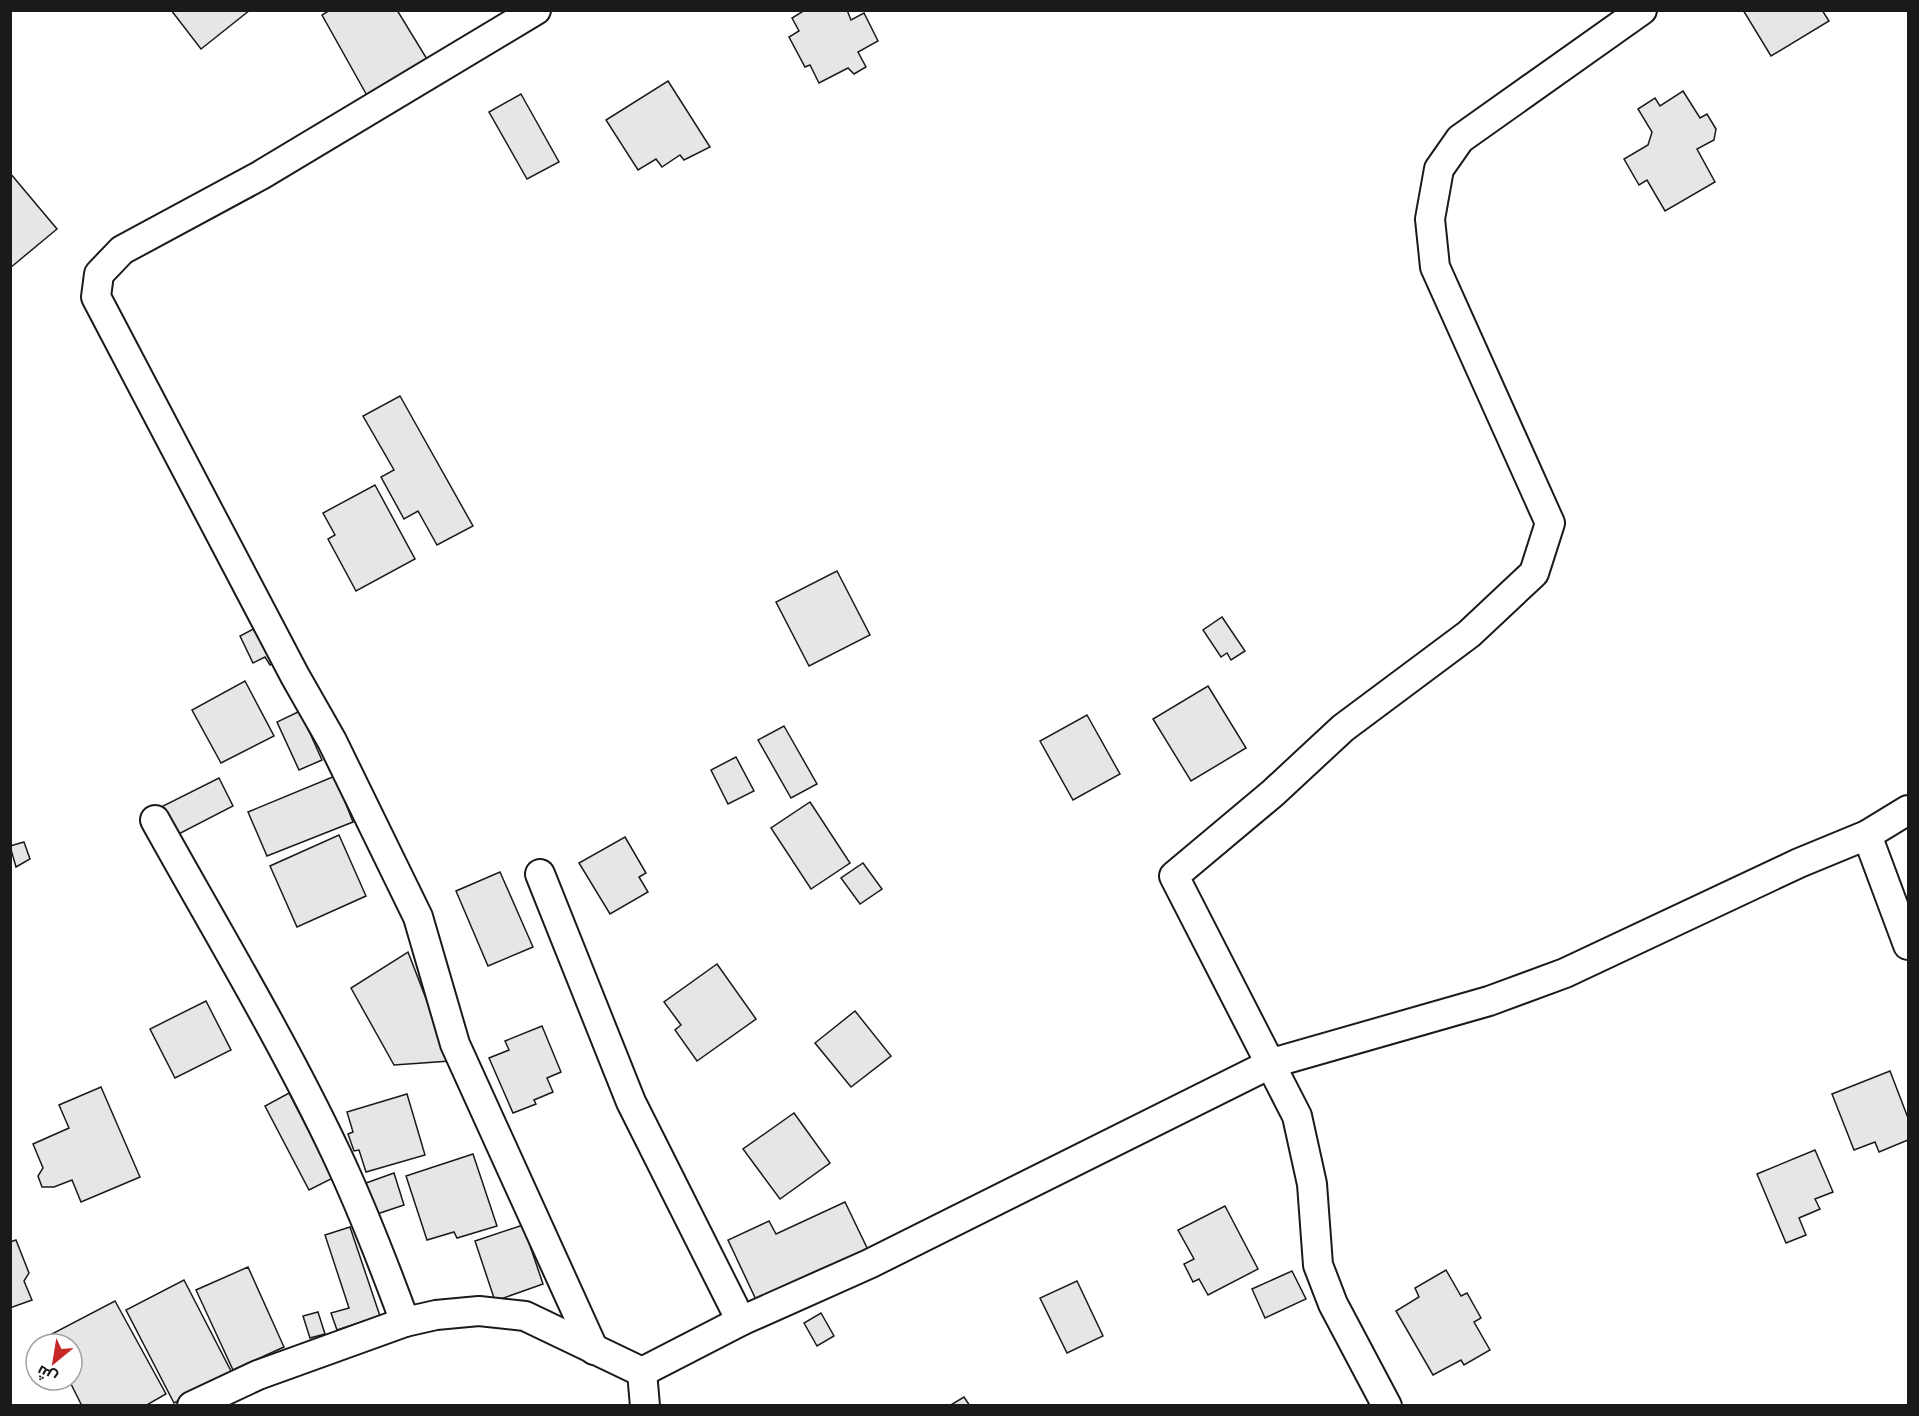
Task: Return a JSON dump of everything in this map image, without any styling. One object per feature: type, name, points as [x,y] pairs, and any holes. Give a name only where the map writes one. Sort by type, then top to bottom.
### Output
[{"type":"street","points":[[536,10],[261,176],[122,250],[99,274],[96,297],[295,676],[332,741],[418,917],[455,1044],[594,1350]]},
{"type":"street","points":[[1387,1406],[1333,1304],[1318,1265],[1312,1184],[1298,1116],[1174,876],[1273,793],[1343,728],[1469,634],[1534,573],[1550,523],[1435,267],[1430,219],[1439,170],[1460,139],[1642,10]]},
{"type":"street","points":[[642,1372],[741,1321],[869,1264],[1272,1063],[1489,1001],[1565,973],[1799,863],[1867,836],[1908,810]]},
{"type":"street","points":[[155,820],[298,1078],[336,1153],[405,1322]]},
{"type":"street","points":[[1867,836],[1908,945]]},
{"type":"street","points":[[540,874],[631,1102],[741,1321]]},
{"type":"street","points":[[192,1406],[258,1375],[405,1322],[436,1315],[479,1311],[525,1316],[642,1372]]},
{"type":"street","points":[[642,1372],[645,1406]]},
{"type":"building","points":[[171,10],[250,10],[201,49]]},
{"type":"building","points":[[330,10],[397,10],[430,64],[369,99],[322,15]]},
{"type":"building","points":[[805,10],[847,10],[851,20],[864,13],[878,41],[858,52],[866,67],[854,74],[848,68],[819,83],[810,65],[805,67],[789,37],[799,31],[792,18]]},
{"type":"building","points":[[1743,10],[1822,10],[1829,21],[1771,56]]},
{"type":"building","points":[[668,81],[710,147],[684,160],[680,155],[662,167],[656,159],[638,170],[606,120]]},
{"type":"building","points":[[1683,91],[1700,118],[1707,114],[1716,129],[1714,140],[1697,149],[1715,182],[1665,211],[1647,180],[1639,185],[1624,159],[1648,145],[1652,132],[1638,109],[1655,98],[1660,106]]},
{"type":"building","points":[[521,94],[559,162],[527,179],[489,112]]},
{"type":"building","points":[[10,173],[57,229],[10,268]]},
{"type":"building","points":[[400,396],[473,526],[437,545],[418,511],[404,519],[381,477],[394,470],[363,416]]},
{"type":"building","points":[[375,485],[415,559],[356,591],[328,539],[335,535],[323,513]]},
{"type":"building","points":[[837,571],[870,635],[809,666],[776,602]]},
{"type":"building","points":[[1222,617],[1245,651],[1231,660],[1227,653],[1221,657],[1203,630]]},
{"type":"building","points":[[261,625],[279,660],[270,665],[265,657],[253,663],[240,636]]},
{"type":"building","points":[[245,681],[274,736],[221,763],[192,710]]},
{"type":"building","points":[[1208,686],[1246,748],[1191,781],[1153,719]]},
{"type":"building","points":[[300,711],[322,760],[299,770],[277,722]]},
{"type":"building","points":[[1087,715],[1120,774],[1073,800],[1040,741]]},
{"type":"building","points":[[784,726],[817,784],[791,798],[758,740]]},
{"type":"building","points":[[736,757],[754,791],[728,804],[711,770]]},
{"type":"building","points":[[335,776],[353,822],[267,856],[248,812]]},
{"type":"building","points":[[219,778],[233,806],[171,838],[157,809]]},
{"type":"building","points":[[810,802],[850,863],[811,889],[771,828]]},
{"type":"building","points":[[339,835],[366,896],[297,927],[270,866]]},
{"type":"building","points":[[625,837],[646,873],[639,877],[648,892],[610,914],[579,863]]},
{"type":"building","points":[[24,842],[30,859],[16,867],[10,846]]},
{"type":"building","points":[[863,863],[882,889],[860,904],[841,878]]},
{"type":"building","points":[[500,872],[533,947],[488,966],[456,891]]},
{"type":"building","points":[[408,952],[450,1061],[394,1065],[351,988]]},
{"type":"building","points":[[717,964],[756,1019],[697,1061],[675,1030],[681,1025],[664,1002]]},
{"type":"building","points":[[206,1001],[231,1050],[175,1078],[150,1029]]},
{"type":"building","points":[[855,1011],[891,1056],[851,1087],[815,1043]]},
{"type":"building","points":[[542,1026],[561,1072],[547,1078],[553,1092],[534,1100],[536,1104],[513,1113],[489,1058],[509,1050],[505,1041]]},
{"type":"building","points":[[1890,1071],[1908,1118],[1908,1140],[1879,1152],[1875,1142],[1854,1150],[1832,1094]]},
{"type":"building","points":[[101,1087],[140,1177],[81,1202],[72,1180],[54,1187],[42,1187],[38,1176],[43,1168],[33,1144],[69,1128],[59,1105]]},
{"type":"building","points":[[289,1093],[333,1178],[309,1190],[265,1106]]},
{"type":"building","points":[[407,1094],[425,1155],[366,1172],[359,1150],[354,1151],[348,1134],[353,1132],[347,1112]]},
{"type":"building","points":[[794,1113],[830,1163],[780,1199],[743,1149]]},
{"type":"building","points":[[1815,1150],[1833,1192],[1815,1199],[1820,1209],[1799,1218],[1806,1235],[1786,1243],[1757,1174]]},
{"type":"building","points":[[473,1154],[497,1226],[457,1238],[454,1232],[427,1240],[406,1176]]},
{"type":"building","points":[[394,1173],[404,1205],[377,1214],[366,1183]]},
{"type":"building","points":[[845,1202],[869,1252],[758,1304],[728,1240],[769,1221],[776,1234]]},
{"type":"building","points":[[1225,1206],[1258,1269],[1208,1295],[1199,1279],[1193,1282],[1184,1264],[1194,1259],[1178,1230]]},
{"type":"building","points":[[523,1225],[543,1284],[495,1301],[475,1241]]},
{"type":"building","points":[[350,1227],[380,1316],[337,1330],[331,1313],[349,1308],[325,1235]]},
{"type":"building","points":[[16,1240],[29,1273],[24,1281],[32,1300],[10,1308],[10,1242]]},
{"type":"building","points":[[248,1267],[284,1347],[233,1370],[196,1290]]},
{"type":"building","points":[[1446,1270],[1461,1296],[1467,1293],[1481,1318],[1474,1322],[1490,1350],[1464,1365],[1461,1360],[1433,1375],[1396,1311],[1419,1297],[1415,1288]]},
{"type":"building","points":[[1292,1271],[1306,1299],[1265,1318],[1252,1289]]},
{"type":"building","points":[[184,1280],[232,1373],[174,1403],[126,1310]]},
{"type":"building","points":[[1077,1281],[1103,1336],[1067,1353],[1040,1298]]},
{"type":"building","points":[[115,1301],[166,1394],[145,1406],[82,1406],[75,1392],[84,1392],[84,1332],[56,1332]]},
{"type":"building","points":[[318,1312],[325,1334],[310,1338],[303,1316]]},
{"type":"building","points":[[821,1313],[834,1336],[817,1346],[804,1323]]},
{"type":"building","points":[[964,1397],[970,1406],[949,1406]]}]
